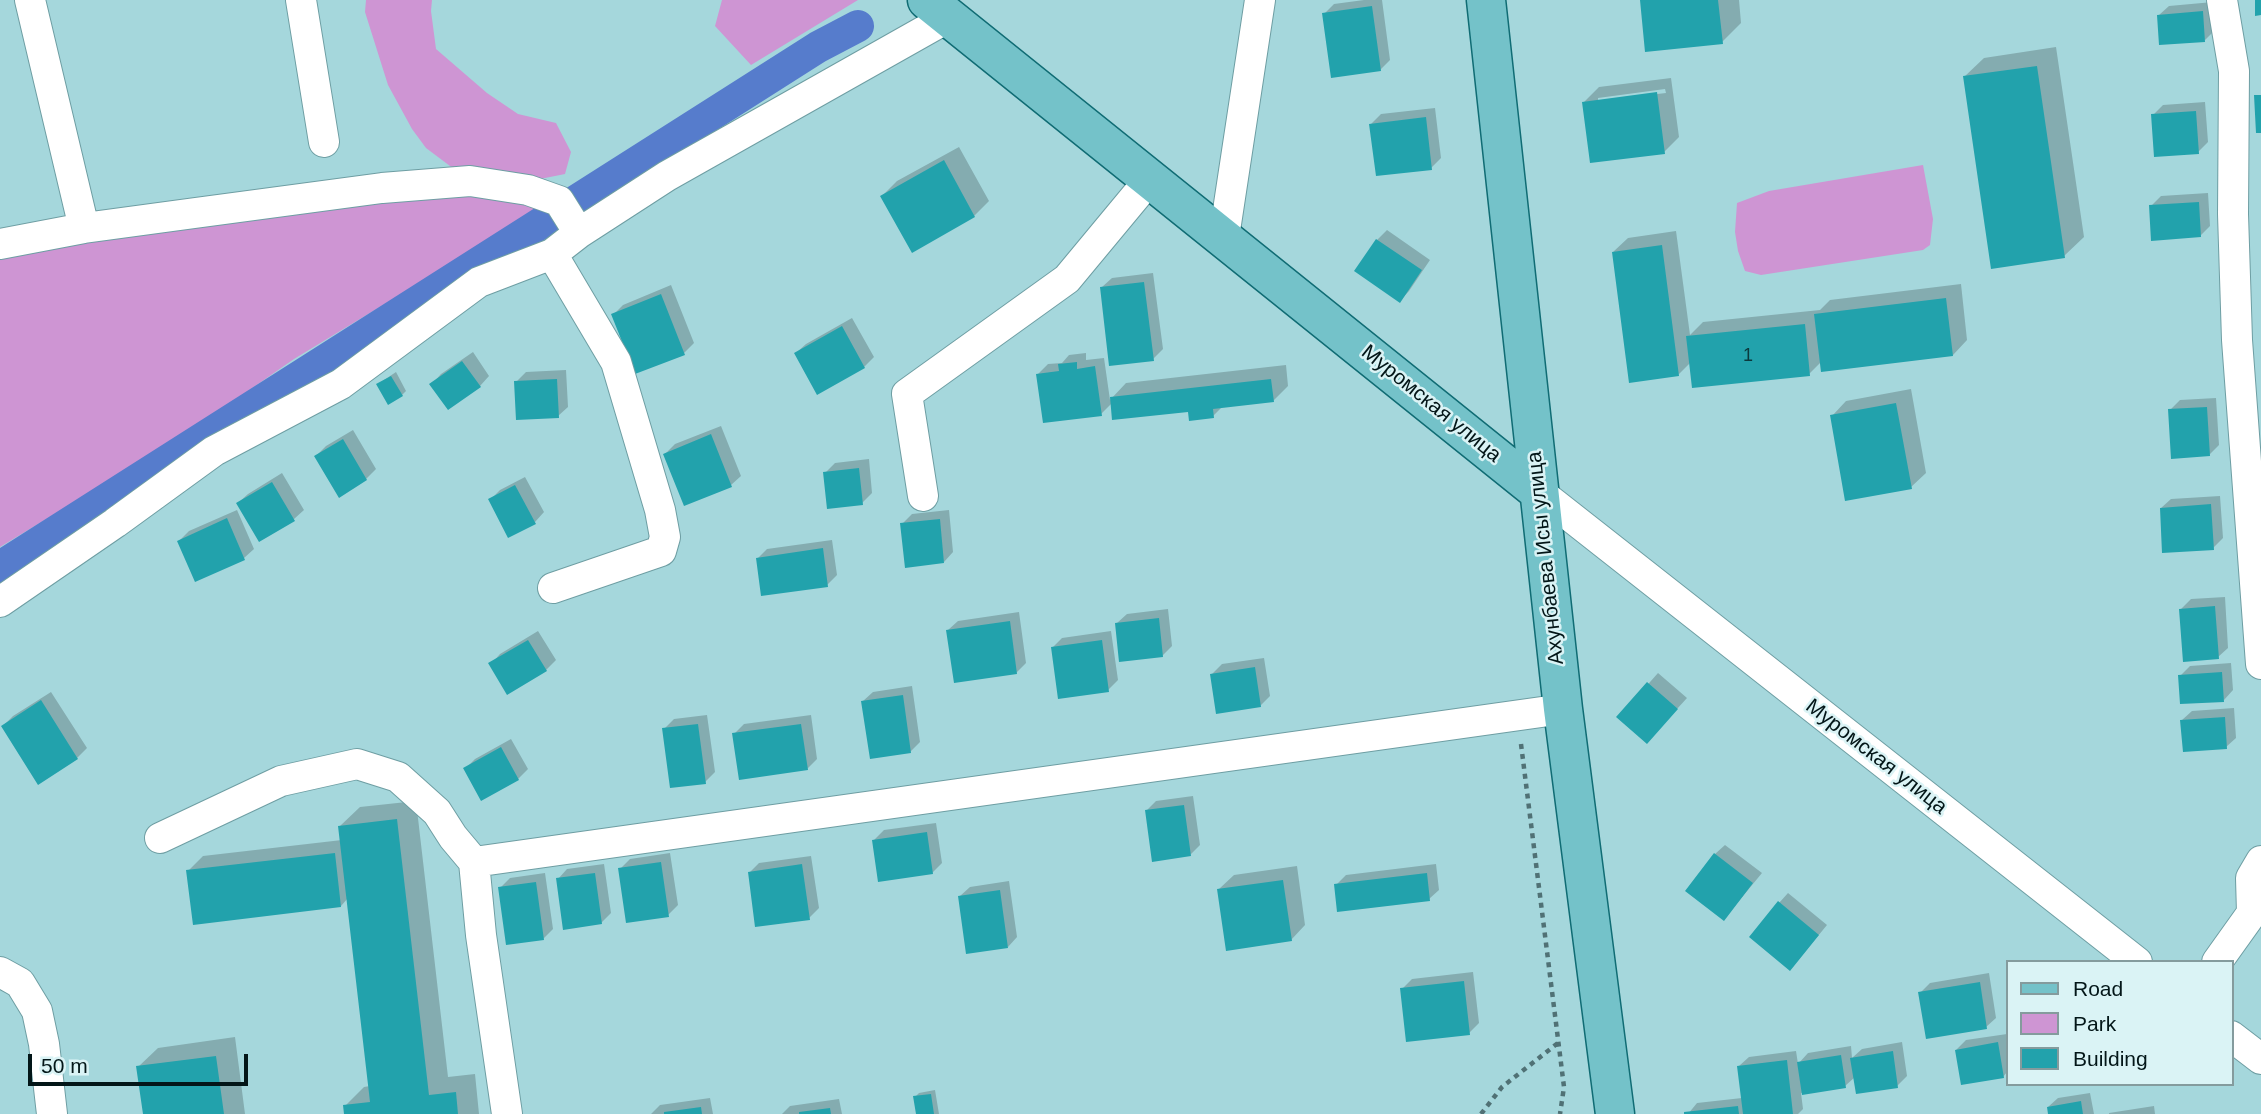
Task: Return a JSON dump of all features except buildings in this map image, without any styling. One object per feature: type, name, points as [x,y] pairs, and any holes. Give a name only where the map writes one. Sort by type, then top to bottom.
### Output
[{"type":"main road","name":"Ахунбаева Исы улица","points":[[1486,0],[1563,709],[1615,1114]]},
{"type":"main road","name":"Муромская улица","points":[[938,9],[1538,491]]},
{"type":"street","points":[[30,0],[84,228]]},
{"type":"street","points":[[301,0],[324,142]]},
{"type":"street","points":[[1224,237],[1260,0]]},
{"type":"street","points":[[2222,0],[2234,71],[2233,214],[2237,340],[2261,664]]},
{"type":"street","points":[[0,602],[214,451],[341,384],[479,282],[552,254],[569,217],[667,176],[938,9]]},
{"type":"street","points":[[923,496],[907,394],[1067,279],[1150,179]]},
{"type":"street","points":[[0,244],[84,228],[382,188],[470,181],[528,190],[569,217]]},
{"type":"street","points":[[552,254],[616,362],[660,510],[665,537],[661,551],[552,588]]},
{"type":"street","name":"Муромская улица","points":[[1538,491],[2134,960]]},
{"type":"street","points":[[474,862],[1563,709]]},
{"type":"street","points":[[160,838],[281,780],[357,764],[398,777],[437,812],[474,862],[481,934],[507,1114]]},
{"type":"street","points":[[2218,960],[2252,913],[2251,878],[2261,861]]},
{"type":"street","points":[[0,972],[20,983],[37,1011],[44,1044],[52,1114]]},
{"type":"street","points":[[2233,1038],[2261,1059]]},
{"type":"path","points":[[1520,736],[1563,1087],[1560,1114]]},
{"type":"path","points":[[1481,1114],[1502,1087],[1558,1043]]},
{"type":"green space","points":[[366,0],[432,0],[436,49],[487,93],[518,114],[556,123],[571,152],[565,174],[540,179],[454,169],[426,148],[412,129],[388,85],[365,12]]},
{"type":"green space","points":[[722,0],[858,0],[751,65],[715,26]]},
{"type":"green space","points":[[1923,165],[1933,219],[1930,245],[1923,250],[1761,275],[1745,271],[1735,232],[1737,203],[1769,191]]},
{"type":"green space","points":[[442,192],[510,196],[550,211],[383,305],[294,359],[182,437],[0,547],[0,255],[36,253],[157,226]]},
{"type":"waterway","points":[[0,567],[818,47],[858,26]]}]
